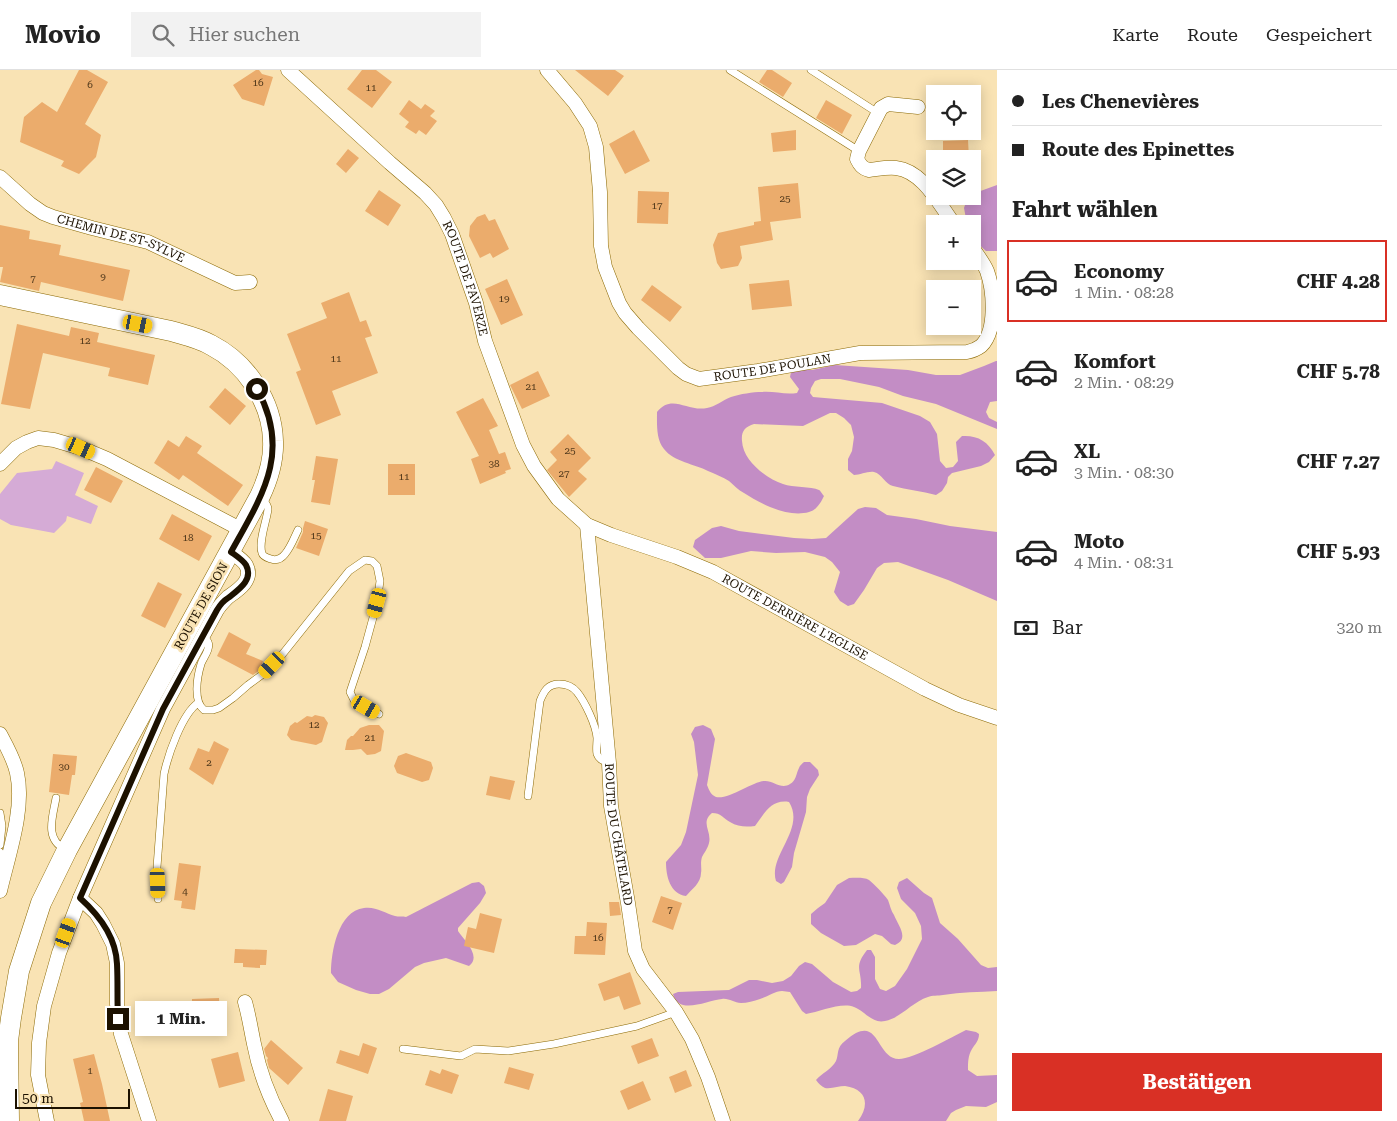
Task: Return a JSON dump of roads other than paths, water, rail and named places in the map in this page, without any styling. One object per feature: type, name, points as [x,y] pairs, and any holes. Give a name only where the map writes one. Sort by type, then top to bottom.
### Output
[{"type":"main road","name":"ROUTE DE SION","points":[[0,295],[171,331],[211,345],[226,354],[242,368],[253,383],[265,404],[270,419],[273,439],[272,462],[260,496],[67,850],[40,904],[22,931],[8,966],[4,1012],[8,1055],[9,1121]]},
{"type":"main road","points":[[0,1105],[6,1121]]},
{"type":"street","name":"ROUTE DE FAVERZE","points":[[288,70],[436,205],[452,234],[476,303],[485,341],[496,374],[523,445],[549,488],[567,508],[587,524]]},
{"type":"street","name":"ROUTE DE POULAN","points":[[547,70],[590,126],[596,147],[601,246],[605,267],[619,303],[638,328],[686,374],[698,379],[758,371],[860,353],[967,352],[976,349],[988,338],[993,320],[992,298],[987,272],[981,262]]},
{"type":"street","points":[[918,107],[888,104],[881,108],[859,151],[857,160],[864,169],[899,168],[917,177],[927,187],[947,215]]},
{"type":"street","name":"CHEMIN DE ST-SYLVE","points":[[0,177],[43,213],[148,242],[235,282],[250,282]]},
{"type":"street","points":[[0,464],[16,448],[27,442],[38,438],[54,440],[81,448],[130,471],[242,530]]},
{"type":"street","name":"ROUTE DERRIÈRE L'EGLISE","points":[[587,524],[611,535],[677,557],[713,572],[925,689],[959,705],[997,718]]},
{"type":"street","name":"ROUTE DU CHÂTELARD","points":[[587,524],[609,763],[611,806],[635,951],[643,969],[676,1012],[692,1040],[708,1076],[724,1121]]},
{"type":"street","points":[[47,1121],[38,1074],[38,1043],[44,1006],[52,975],[80,898],[163,709],[202,636],[222,604],[227,598],[242,588],[247,580],[246,566],[231,552]]},
{"type":"street","points":[[0,734],[10,753],[17,773],[19,794],[18,814],[4,857],[0,891]]},
{"type":"street","points":[[80,898],[96,913],[113,944],[117,964],[117,1004],[120,1027],[149,1121]]},
{"type":"street","points":[[245,1002],[259,1064],[275,1108],[282,1121]]},
{"type":"lane","points":[[730,70],[859,151]]},
{"type":"lane","points":[[811,70],[878,113]]},
{"type":"lane","points":[[260,496],[268,509],[261,547],[265,557],[274,561],[280,559],[290,547],[298,530]]},
{"type":"lane","points":[[202,636],[208,640],[208,644],[198,676],[198,703],[204,710],[213,710],[233,698],[263,674],[281,656],[349,571],[365,560],[372,561],[378,566],[380,581],[375,612],[350,692],[354,700],[379,714]]},
{"type":"lane","points":[[528,796],[540,700],[548,687],[555,684],[570,686],[577,692],[588,711],[594,728],[597,738],[598,755],[603,761],[609,763]]},
{"type":"lane","points":[[158,899],[157,868],[164,774],[167,759],[188,713],[198,703]]},
{"type":"lane","points":[[56,798],[51,833],[54,841],[67,850]]},
{"type":"lane","points":[[0,813],[2,826],[0,845]]},
{"type":"lane","points":[[403,1049],[461,1056],[475,1049],[508,1051],[554,1044],[637,1026],[676,1012]]}]
